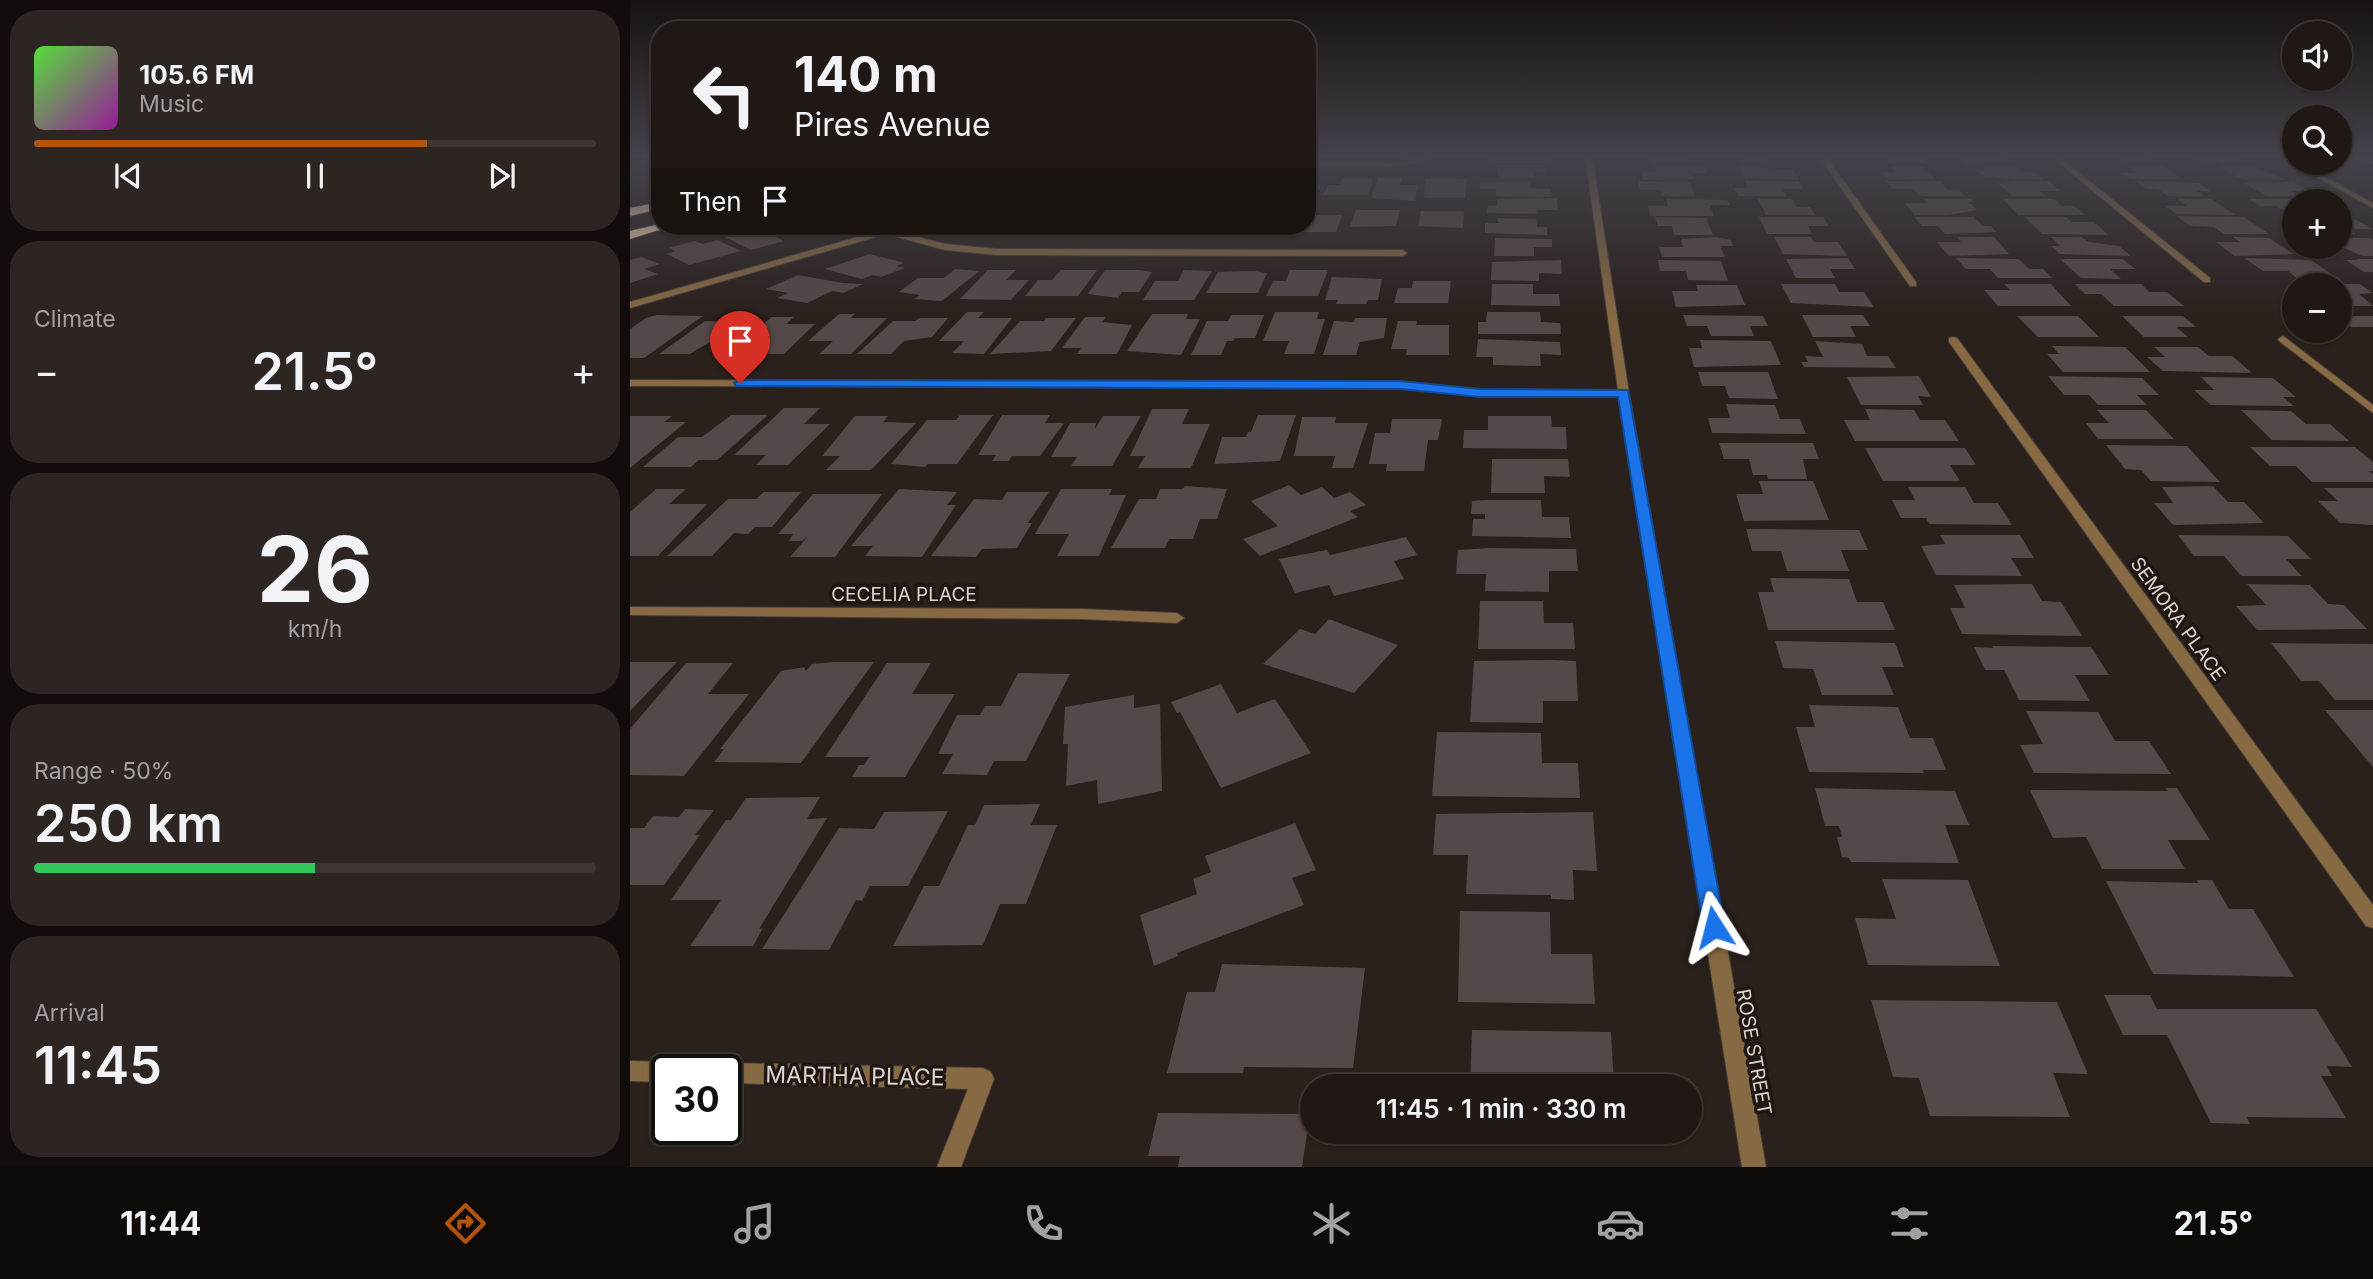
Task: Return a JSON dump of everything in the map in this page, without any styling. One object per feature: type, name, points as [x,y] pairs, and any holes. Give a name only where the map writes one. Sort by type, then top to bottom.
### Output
[{"type":"highway","points":[[630,220],[651,216]]},
{"type":"highway","points":[[630,235],[651,230]]},
{"type":"street","name":"ROSE STREET","points":[[1596,209],[1624,393],[1754,1167]]},
{"type":"street","points":[[1860,209],[1913,284]]},
{"type":"street","points":[[2120,209],[2207,280]]},
{"type":"street","points":[[630,305],[874,235]]},
{"type":"street","points":[[896,235],[945,247],[997,252],[1403,253]]},
{"type":"street","name":"SEMORA PLACE","points":[[1953,340],[2373,920]]},
{"type":"street","points":[[2288,343],[2373,410]]},
{"type":"street","points":[[630,383],[1400,385],[1480,393],[1624,393]]},
{"type":"street","name":"CECELIA PLACE","points":[[630,611],[1068,614],[1177,618]]},
{"type":"street","points":[[630,1071],[651,1072]]},
{"type":"street","name":"MARTHA PLACE","points":[[742,1073],[983,1079],[949,1167]]},
{"type":"building","points":[[1488,209],[1558,210],[1536,210],[1537,214],[1487,213]]},
{"type":"building","points":[[1649,209],[1712,209],[1714,216],[1650,216]]},
{"type":"building","points":[[1763,209],[1812,209],[1815,215],[1766,215]]},
{"type":"building","points":[[1910,209],[1977,210],[1948,215],[1914,215]]},
{"type":"building","points":[[2013,209],[2078,209],[2085,215],[2018,215]]},
{"type":"building","points":[[2170,209],[2227,209],[2235,215],[2177,214]]},
{"type":"building","points":[[1356,210],[1400,210],[1396,226],[1350,227]]},
{"type":"building","points":[[1421,211],[1464,211],[1463,228],[1418,226]]},
{"type":"building","points":[[1316,215],[1342,215],[1336,232],[1316,232]]},
{"type":"building","points":[[2177,216],[2244,217],[2269,234],[2224,234],[2214,227],[2190,226]]},
{"type":"building","points":[[1655,217],[1706,218],[1713,235],[1674,235],[1672,226],[1658,226]]},
{"type":"building","points":[[1759,217],[1823,217],[1829,226],[1808,226],[1812,234],[1767,234]]},
{"type":"building","points":[[1914,217],[1974,217],[1983,226],[1991,226],[1996,232],[1945,234],[1938,226],[1922,226]]},
{"type":"building","points":[[2025,217],[2066,217],[2071,222],[2094,222],[2108,235],[2042,234]]},
{"type":"building","points":[[1498,218],[1536,219],[1537,227],[1547,227],[1547,235],[1485,233],[1485,223],[1498,223]]},
{"type":"building","points":[[2352,218],[2372,229],[2352,229]]},
{"type":"building","points":[[772,235],[784,241],[751,250],[723,236]]},
{"type":"building","points":[[1716,237],[1731,240],[1733,246],[1720,246],[1725,257],[1662,257],[1659,247],[1683,247],[1681,239]]},
{"type":"building","points":[[1774,237],[1811,237],[1814,242],[1838,242],[1847,256],[1783,254]]},
{"type":"building","points":[[1957,237],[1994,237],[2009,254],[1949,256],[1937,242],[1961,242]]},
{"type":"building","points":[[2051,237],[2081,237],[2089,242],[2119,246],[2131,256],[2060,254],[2051,246],[2060,246]]},
{"type":"building","points":[[2233,237],[2269,238],[2282,246],[2282,254],[2234,256],[2216,242],[2240,242]]},
{"type":"building","points":[[1495,238],[1552,239],[1552,247],[1534,247],[1534,256],[1494,256]]},
{"type":"building","points":[[2352,238],[2373,240],[2373,256],[2362,256],[2352,251]]},
{"type":"building","points":[[717,240],[741,251],[689,265],[667,254],[675,251],[668,248],[695,241],[703,244]]},
{"type":"building","points":[[870,254],[904,263],[896,266],[905,268],[881,277],[872,275],[862,279],[825,269]]},
{"type":"building","points":[[641,257],[660,264],[644,269],[658,274],[630,283],[630,260]]},
{"type":"building","points":[[1848,258],[1855,269],[1830,269],[1835,278],[1796,278],[1786,259]]},
{"type":"building","points":[[1956,258],[2019,259],[2029,269],[2043,269],[2052,278],[1998,278],[1990,269],[1966,269]]},
{"type":"building","points":[[2244,258],[2311,260],[2329,273],[2290,273],[2263,271]]},
{"type":"building","points":[[2060,259],[2123,259],[2135,269],[2110,269],[2121,279],[2081,278]]},
{"type":"building","points":[[2357,259],[2373,259],[2373,272],[2364,272],[2346,260],[2360,260]]},
{"type":"building","points":[[1561,260],[1562,274],[1539,273],[1539,281],[1491,280],[1492,262]]},
{"type":"building","points":[[1658,260],[1721,261],[1728,281],[1688,280],[1686,271],[1660,271]]},
{"type":"building","points":[[955,269],[979,271],[942,301],[914,299],[920,295],[899,292],[918,278],[944,278]]},
{"type":"building","points":[[988,270],[1016,270],[1006,280],[1029,280],[1011,300],[960,299]]},
{"type":"building","points":[[1061,270],[1097,270],[1078,296],[1025,296],[1038,280],[1052,280]]},
{"type":"building","points":[[1105,270],[1152,272],[1139,292],[1122,292],[1118,298],[1088,294]]},
{"type":"building","points":[[1184,270],[1212,271],[1194,300],[1143,300],[1155,281],[1178,281]]},
{"type":"building","points":[[1290,270],[1328,270],[1318,296],[1266,296],[1273,281],[1286,281]]},
{"type":"building","points":[[1218,272],[1267,273],[1258,293],[1206,293]]},
{"type":"building","points":[[798,275],[863,284],[843,293],[832,291],[807,303],[777,298],[788,293],[766,289]]},
{"type":"building","points":[[1332,277],[1382,279],[1378,300],[1368,300],[1366,304],[1336,304],[1338,300],[1325,300]]},
{"type":"building","points":[[1413,281],[1451,281],[1448,303],[1394,303],[1398,288],[1412,288]]},
{"type":"building","points":[[1492,284],[1533,284],[1533,294],[1559,294],[1560,306],[1491,305]]},
{"type":"building","points":[[1781,284],[1835,284],[1839,292],[1864,292],[1874,307],[1791,303]]},
{"type":"building","points":[[2004,284],[2051,284],[2071,306],[1998,306],[1984,290],[2010,290]]},
{"type":"building","points":[[2075,284],[2141,284],[2149,292],[2167,292],[2184,306],[2114,306],[2101,294],[2085,294]]},
{"type":"building","points":[[2352,284],[2360,284],[2373,293],[2359,294],[2373,306],[2352,306]]},
{"type":"building","points":[[1696,285],[1737,285],[1745,305],[1676,307],[1672,291],[1698,291]]},
{"type":"building","points":[[967,312],[984,312],[978,318],[1012,318],[984,354],[952,353],[964,341],[939,341]]},
{"type":"building","points":[[1275,312],[1319,312],[1317,319],[1325,319],[1314,354],[1284,354],[1289,341],[1263,341]]},
{"type":"building","points":[[1487,312],[1540,312],[1541,322],[1560,323],[1561,334],[1478,334],[1478,322],[1486,322]]},
{"type":"building","points":[[839,314],[855,314],[850,318],[887,318],[851,354],[819,354],[833,341],[808,341]]},
{"type":"building","points":[[1152,314],[1188,314],[1186,319],[1200,319],[1181,355],[1127,351]]},
{"type":"building","points":[[656,315],[703,316],[644,358],[630,358],[630,329]]},
{"type":"building","points":[[1231,315],[1264,315],[1255,338],[1235,338],[1233,341],[1227,341],[1221,355],[1191,355],[1207,321],[1228,321]]},
{"type":"building","points":[[1683,315],[1763,316],[1768,326],[1750,326],[1754,336],[1711,336],[1707,326],[1687,326]]},
{"type":"building","points":[[1802,315],[1863,315],[1870,326],[1850,326],[1856,337],[1813,337]]},
{"type":"building","points":[[2017,316],[2078,316],[2099,337],[2038,337]]},
{"type":"building","points":[[2122,316],[2183,316],[2196,327],[2176,327],[2188,337],[2144,337]]},
{"type":"building","points":[[2352,316],[2373,316],[2373,327],[2352,327]]},
{"type":"building","points":[[772,317],[794,317],[786,324],[815,324],[784,354],[741,354],[748,348],[732,348]]},
{"type":"building","points":[[1085,317],[1106,317],[1102,322],[1132,325],[1117,354],[1077,354],[1081,348],[1062,348]]},
{"type":"building","points":[[919,318],[948,318],[932,337],[904,341],[891,354],[857,354],[893,321],[915,321]]},
{"type":"building","points":[[1046,318],[1076,318],[1051,351],[990,354],[1020,321],[1044,321]]},
{"type":"building","points":[[1355,318],[1387,318],[1384,338],[1360,342],[1356,355],[1323,355],[1334,321],[1354,322]]},
{"type":"building","points":[[705,321],[755,323],[738,337],[718,337],[690,354],[659,354]]},
{"type":"building","points":[[1398,321],[1417,321],[1416,325],[1449,325],[1449,355],[1406,355],[1407,349],[1391,349]]},
{"type":"building","points":[[1478,339],[1560,342],[1561,355],[1540,354],[1541,366],[1493,365],[1493,357],[1476,357]]},
{"type":"building","points":[[1700,340],[1771,341],[1781,365],[1694,367],[1689,348],[1702,348]]},
{"type":"building","points":[[1815,341],[1862,344],[1867,356],[1888,356],[1896,368],[1804,367],[1801,362],[1808,362],[1805,356],[1823,357]]},
{"type":"building","points":[[2052,346],[2125,347],[2150,372],[2063,372],[2047,354],[2059,354]]},
{"type":"building","points":[[2154,347],[2198,347],[2209,356],[2232,356],[2252,373],[2163,371],[2147,357],[2165,357]]},
{"type":"building","points":[[1698,372],[1768,372],[1778,399],[1729,398],[1725,386],[1702,386]]},
{"type":"building","points":[[1919,376],[1931,397],[1918,396],[1923,405],[1861,405],[1847,377]]},
{"type":"building","points":[[2048,376],[2142,378],[2159,395],[2137,395],[2147,405],[2098,405],[2089,395],[2064,395]]},
{"type":"building","points":[[2201,377],[2273,378],[2296,397],[2283,397],[2294,406],[2211,405],[2194,390],[2214,390]]},
{"type":"building","points":[[1726,404],[1775,405],[1780,419],[1800,419],[1806,434],[1712,433],[1708,418],[1730,418]]},
{"type":"building","points":[[784,408],[820,408],[804,424],[830,424],[788,465],[756,465],[766,455],[734,455]]},
{"type":"building","points":[[1152,409],[1189,409],[1182,424],[1210,424],[1191,468],[1138,468],[1145,456],[1130,456]]},
{"type":"building","points":[[1865,409],[1914,410],[1920,420],[1945,420],[1959,441],[1855,441],[1844,420],[1870,420]]},
{"type":"building","points":[[2097,410],[2146,410],[2174,439],[2098,439],[2086,423],[2109,423]]},
{"type":"building","points":[[2241,410],[2291,411],[2306,424],[2330,424],[2349,441],[2272,440]]},
{"type":"building","points":[[731,415],[768,415],[717,460],[699,460],[691,467],[643,467],[678,437],[702,437]]},
{"type":"building","points":[[960,415],[993,415],[957,464],[928,464],[925,467],[891,464],[927,420],[956,420]]},
{"type":"building","points":[[1002,415],[1050,415],[1045,423],[1064,423],[1040,456],[1012,456],[1009,461],[992,461],[996,455],[978,455]]},
{"type":"building","points":[[1258,415],[1296,415],[1280,461],[1214,464],[1222,437],[1246,437]]},
{"type":"building","points":[[630,416],[672,416],[664,422],[686,422],[630,468]]},
{"type":"building","points":[[855,416],[888,416],[883,422],[916,423],[871,470],[826,470],[840,456],[822,456]]},
{"type":"building","points":[[1103,416],[1141,416],[1112,466],[1071,466],[1077,457],[1051,457],[1070,423],[1096,423],[1095,429]]},
{"type":"building","points":[[1488,416],[1551,416],[1552,427],[1566,427],[1567,449],[1463,448],[1464,430],[1488,430]]},
{"type":"building","points":[[1302,417],[1336,417],[1335,423],[1368,423],[1353,468],[1332,468],[1335,456],[1294,456]]},
{"type":"building","points":[[1392,419],[1442,419],[1438,440],[1428,440],[1424,471],[1386,471],[1387,464],[1369,464],[1375,433],[1390,433]]},
{"type":"building","points":[[1719,443],[1813,443],[1819,459],[1803,459],[1807,479],[1768,479],[1767,475],[1753,475],[1749,459],[1724,459]]},
{"type":"building","points":[[2106,445],[2187,446],[2220,482],[2151,481],[2141,470],[2125,469]]},
{"type":"building","points":[[2250,447],[2355,447],[2373,462],[2373,471],[2369,471],[2373,474],[2373,482],[2312,482],[2296,466],[2270,466]]},
{"type":"building","points":[[1865,448],[1965,448],[1976,465],[1950,465],[1960,481],[1883,481]]},
{"type":"building","points":[[1492,459],[1568,459],[1570,477],[1544,476],[1545,493],[1491,493]]},
{"type":"building","points":[[1759,481],[1813,481],[1829,520],[1744,521],[1736,494],[1763,494]]},
{"type":"building","points":[[1289,485],[1301,495],[1322,487],[1334,498],[1350,492],[1366,505],[1350,511],[1358,517],[1260,556],[1243,539],[1278,526],[1251,501]]},
{"type":"building","points":[[1185,486],[1227,489],[1217,519],[1200,519],[1193,539],[1169,539],[1165,548],[1111,548],[1139,499],[1156,499],[1160,489],[1183,489]]},
{"type":"building","points":[[2213,486],[2228,502],[2244,502],[2264,523],[2173,525],[2154,503],[2173,503],[2162,487]]},
{"type":"building","points":[[1908,487],[1965,487],[1974,503],[1998,503],[2012,525],[1929,524],[1926,518],[1901,518],[1892,500],[1915,500]]},
{"type":"building","points":[[2324,488],[2373,488],[2373,525],[2340,523],[2318,501],[2338,501]]},
{"type":"building","points":[[656,489],[686,489],[669,504],[707,504],[658,556],[630,556],[630,512]]},
{"type":"building","points":[[899,489],[957,492],[947,505],[956,505],[922,557],[865,556],[873,546],[851,546]]},
{"type":"building","points":[[1061,489],[1112,489],[1109,495],[1126,495],[1099,556],[1057,556],[1069,534],[1035,534]]},
{"type":"building","points":[[764,492],[801,492],[772,527],[755,527],[748,534],[734,533],[712,556],[667,556],[728,499],[756,499]]},
{"type":"building","points":[[1007,492],[1049,492],[1028,523],[1032,523],[1017,548],[982,549],[976,557],[931,556],[974,499],[1002,500]]},
{"type":"building","points":[[813,494],[882,494],[835,557],[790,557],[808,536],[802,541],[789,541],[793,534],[778,534]]},
{"type":"building","points":[[1541,500],[1542,517],[1569,517],[1571,538],[1472,536],[1473,519],[1485,519],[1485,514],[1471,514],[1472,501]]},
{"type":"building","points":[[1746,529],[1859,530],[1868,550],[1841,550],[1849,571],[1787,571],[1781,551],[1752,551]]},
{"type":"building","points":[[1940,535],[2020,535],[2034,558],[2011,558],[2022,576],[1936,575],[1921,546],[1945,544]]},
{"type":"building","points":[[2178,535],[2288,536],[2311,559],[2286,559],[2302,576],[2241,576],[2224,556],[2194,556]]},
{"type":"building","points":[[1406,537],[1417,555],[1394,561],[1404,579],[1334,596],[1329,585],[1295,593],[1279,559],[1327,550],[1330,555]]},
{"type":"building","points":[[1576,549],[1578,571],[1549,571],[1549,592],[1485,591],[1486,574],[1456,574],[1458,550]]},
{"type":"building","points":[[1770,578],[1849,579],[1857,602],[1883,602],[1895,630],[1768,630],[1758,592],[1774,592]]},
{"type":"building","points":[[2032,584],[2042,601],[2061,602],[2082,636],[1962,634],[1950,608],[1965,608],[1954,585]]},
{"type":"building","points":[[2247,584],[2310,585],[2328,604],[2344,605],[2367,629],[2257,630],[2236,606],[2266,605]]},
{"type":"building","points":[[1480,601],[1543,601],[1544,623],[1573,623],[1575,649],[1478,649]]},
{"type":"building","points":[[1329,619],[1398,645],[1354,693],[1263,664],[1300,629],[1315,634]]},
{"type":"building","points":[[1775,641],[1895,643],[1904,667],[1882,667],[1894,695],[1822,695],[1813,669],[1783,668]]},
{"type":"building","points":[[2271,643],[2373,644],[2373,700],[2335,700],[2319,681],[2301,681]]},
{"type":"building","points":[[1992,646],[2091,647],[2109,675],[2075,675],[2090,701],[2019,700],[2004,670],[1985,670],[1974,647],[1993,648]]},
{"type":"building","points":[[1474,661],[1576,661],[1578,701],[1543,701],[1543,723],[1470,722]]},
{"type":"building","points":[[630,662],[677,662],[630,711]]},
{"type":"building","points":[[874,662],[801,763],[714,762],[724,749],[720,749],[781,671],[804,667],[806,671],[812,664]]},
{"type":"building","points":[[686,663],[733,663],[708,694],[749,694],[684,776],[630,775],[630,729]]},
{"type":"building","points":[[887,663],[931,663],[912,694],[955,694],[905,777],[852,777],[859,765],[864,765],[869,757],[825,757]]},
{"type":"building","points":[[1018,673],[1070,674],[1026,761],[994,761],[987,775],[942,774],[953,754],[938,754],[957,715],[980,715],[985,706],[1001,706]]},
{"type":"building","points":[[1221,684],[1237,713],[1275,699],[1311,753],[1221,788],[1180,712],[1177,713],[1171,702]]},
{"type":"building","points":[[1134,695],[1134,708],[1160,704],[1162,791],[1098,804],[1097,780],[1066,786],[1068,744],[1063,744],[1065,707]]},
{"type":"building","points":[[1809,705],[1898,707],[1910,738],[1933,738],[1946,770],[1923,770],[1924,773],[1809,772],[1796,727],[1815,727]]},
{"type":"building","points":[[2325,710],[2373,710],[2373,767]]},
{"type":"building","points":[[2026,711],[2098,712],[2115,741],[2149,741],[2171,774],[2034,773],[2020,745],[2043,744]]},
{"type":"building","points":[[1437,732],[1541,733],[1542,763],[1578,763],[1580,798],[1432,796]]},
{"type":"building","points":[[1815,788],[1955,791],[1969,825],[1945,825],[1959,863],[1851,862],[1849,858],[1842,857],[1837,837],[1842,837],[1839,826],[1825,826]]},
{"type":"building","points":[[2165,788],[2177,788],[2210,840],[2168,840],[2185,869],[2102,869],[2086,837],[2053,838],[2030,790],[2168,791]]},
{"type":"building","points":[[820,797],[807,819],[827,818],[759,929],[763,928],[753,946],[690,946],[721,900],[671,900],[726,820],[731,820],[746,798]]},
{"type":"building","points":[[1040,804],[1031,825],[1057,825],[1026,904],[1000,904],[983,945],[893,946],[924,886],[939,886],[968,825],[975,825],[984,805]]},
{"type":"building","points":[[685,809],[714,810],[695,835],[700,835],[664,885],[630,885],[630,828],[644,828],[653,816],[679,817]]},
{"type":"building","points":[[948,811],[908,886],[870,886],[862,901],[856,900],[829,950],[762,949],[839,828],[874,829],[884,812]]},
{"type":"building","points":[[1593,812],[1597,871],[1573,870],[1574,900],[1551,899],[1551,895],[1466,894],[1468,855],[1433,855],[1436,814]]},
{"type":"building","points":[[1295,823],[1316,870],[1292,878],[1304,905],[1177,953],[1178,956],[1154,966],[1140,915],[1197,894],[1193,879],[1211,872],[1205,856]]},
{"type":"building","points":[[1882,879],[1968,880],[2000,966],[1868,965],[1855,918],[1896,919]]},
{"type":"building","points":[[2197,880],[2212,880],[2229,909],[2253,909],[2294,977],[2153,974],[2106,881],[2198,883]]},
{"type":"building","points":[[1460,911],[1550,912],[1551,954],[1592,954],[1595,1004],[1458,1002]]},
{"type":"building","points":[[1222,964],[1365,968],[1353,1068],[1244,1067],[1243,1073],[1167,1073],[1187,992],[1215,992]]},
{"type":"building","points":[[2104,995],[2150,995],[2157,1009],[2316,1009],[2352,1067],[2327,1066],[2332,1076],[2321,1076],[2346,1118],[2247,1117],[2250,1124],[2211,1123],[2167,1035],[2123,1035]]},
{"type":"building","points":[[1871,1000],[2057,1002],[2088,1074],[2053,1073],[2070,1117],[1930,1116],[1919,1078],[1893,1077]]},
{"type":"building","points":[[1472,1030],[1611,1032],[1613,1074],[1470,1074]]},
{"type":"building","points":[[1158,1113],[1300,1114],[1300,1144],[1305,1144],[1302,1167],[1178,1167],[1180,1156],[1148,1156]]},
{"type":"route","points":[[740,383],[1400,385],[1480,393],[1624,393],[1714,927]]}]
